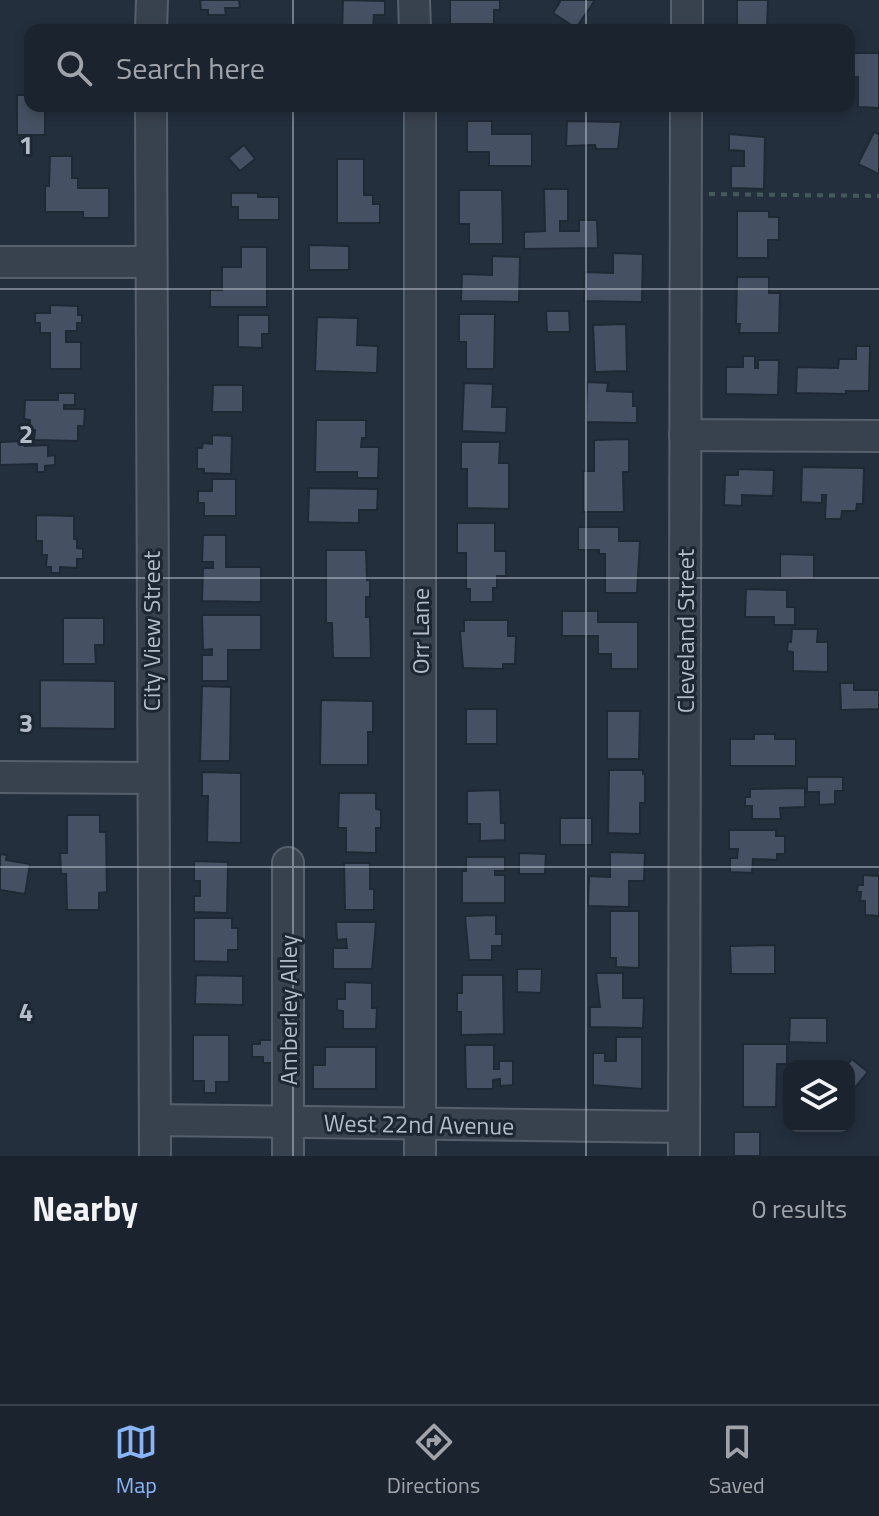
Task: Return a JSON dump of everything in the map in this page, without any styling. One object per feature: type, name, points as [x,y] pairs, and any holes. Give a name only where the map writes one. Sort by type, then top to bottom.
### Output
[{"type":"street","points":[[151,24],[152,0]]},
{"type":"street","points":[[414,0],[415,24]]},
{"type":"street","points":[[687,0],[687,24]]},
{"type":"street","name":"City View Street","points":[[151,112],[155,1156]]},
{"type":"street","name":"Orr Lane","points":[[420,112],[420,1156]]},
{"type":"street","name":"Cleveland Street","points":[[684,1141],[686,112]]},
{"type":"street","points":[[0,262],[151,262]]},
{"type":"street","points":[[685,435],[879,436]]},
{"type":"street","points":[[0,777],[152,778]]},
{"type":"street","name":"Amberley Alley","points":[[288,863],[288,1156]]},
{"type":"street","name":"West 22nd Avenue","points":[[155,1120],[420,1124],[684,1141]]},
{"type":"path","points":[[686,193],[879,196]]},
{"type":"building","points":[[200,0],[239,0],[240,8],[225,8],[226,15],[208,15],[208,10],[201,10]]},
{"type":"building","points":[[343,0],[385,1],[385,15],[374,15],[373,24],[342,24]]},
{"type":"building","points":[[450,0],[500,0],[500,10],[494,10],[494,24],[450,24]]},
{"type":"building","points":[[558,0],[595,0],[579,24],[570,24],[553,13],[560,2]]},
{"type":"building","points":[[737,0],[768,0],[767,24],[737,24]]},
{"type":"building","points":[[855,53],[879,53],[879,108],[858,107],[858,77],[855,77]]},
{"type":"building","points":[[17,95],[24,95],[24,112],[45,112],[45,135],[17,135]]},
{"type":"building","points":[[467,121],[492,121],[492,134],[532,134],[532,166],[489,166],[489,152],[467,152]]},
{"type":"building","points":[[567,121],[621,122],[618,149],[596,149],[595,145],[566,146]]},
{"type":"building","points":[[874,132],[879,134],[879,174],[858,164]]},
{"type":"building","points":[[729,134],[765,137],[764,189],[731,188],[731,166],[744,166],[744,151],[729,150]]},
{"type":"building","points":[[244,145],[255,159],[240,171],[228,158]]},
{"type":"building","points":[[50,156],[72,156],[72,178],[78,178],[78,188],[109,188],[109,218],[83,218],[83,212],[45,212]]},
{"type":"building","points":[[337,159],[364,159],[364,195],[373,195],[373,204],[380,204],[380,223],[337,223]]},
{"type":"building","points":[[544,189],[568,189],[568,221],[560,221],[560,231],[579,231],[579,220],[597,220],[598,248],[524,249],[524,232],[545,231]]},
{"type":"building","points":[[459,190],[502,190],[503,244],[469,244],[469,224],[459,224]]},
{"type":"building","points":[[231,193],[279,197],[279,220],[238,220],[238,207],[231,207]]},
{"type":"building","points":[[737,211],[769,211],[769,217],[779,217],[779,240],[768,240],[768,258],[737,258]]},
{"type":"building","points":[[309,245],[349,246],[349,270],[309,270]]},
{"type":"building","points":[[241,247],[267,247],[267,307],[210,307],[210,290],[222,290],[222,267],[241,267]]},
{"type":"building","points":[[613,253],[643,254],[642,302],[584,301],[585,272],[613,273]]},
{"type":"building","points":[[492,256],[520,257],[519,302],[461,301],[462,274],[492,275]]},
{"type":"building","points":[[737,277],[769,277],[769,293],[780,293],[779,333],[739,333],[740,324],[736,324]]},
{"type":"building","points":[[50,305],[78,306],[82,323],[77,323],[77,331],[66,331],[66,342],[81,342],[81,369],[50,369],[50,333],[40,333],[40,323],[35,323],[35,313],[50,313]]},
{"type":"building","points":[[546,311],[569,311],[570,332],[547,332]]},
{"type":"building","points":[[459,314],[495,314],[494,369],[466,369],[466,342],[459,342]]},
{"type":"building","points":[[238,315],[269,315],[269,334],[262,334],[262,348],[238,347]]},
{"type":"building","points":[[317,317],[358,318],[357,345],[378,346],[377,373],[315,371]]},
{"type":"building","points":[[626,324],[627,371],[595,372],[593,325]]},
{"type":"building","points":[[856,346],[870,346],[869,391],[796,393],[797,367],[838,368],[839,359],[856,359]]},
{"type":"building","points":[[743,356],[755,356],[755,368],[758,368],[758,360],[779,360],[778,395],[726,394],[726,367],[743,367]]},
{"type":"building","points":[[587,382],[608,383],[607,391],[633,392],[637,423],[586,422]]},
{"type":"building","points":[[464,383],[493,384],[492,407],[507,407],[506,433],[462,431]]},
{"type":"building","points":[[213,385],[243,385],[243,412],[212,412]]},
{"type":"building","points":[[58,393],[75,393],[75,405],[64,405],[64,409],[85,409],[84,426],[78,426],[78,441],[34,440],[35,430],[30,430],[30,420],[24,419],[25,400],[58,400]]},
{"type":"building","points":[[316,420],[366,420],[366,438],[362,438],[361,447],[379,447],[378,478],[357,478],[357,472],[315,472]]},
{"type":"building","points":[[212,435],[232,436],[231,474],[204,473],[204,469],[197,469],[197,448],[202,448],[203,443],[212,444]]},
{"type":"building","points":[[629,439],[629,472],[623,472],[624,512],[583,512],[583,471],[594,471],[594,440]]},
{"type":"building","points":[[25,441],[25,446],[48,445],[48,456],[55,455],[55,465],[45,466],[45,472],[37,472],[37,464],[0,465],[0,442]]},
{"type":"building","points":[[461,442],[500,442],[499,463],[509,463],[509,509],[467,508],[467,469],[461,469]]},
{"type":"building","points":[[802,467],[864,468],[863,504],[857,504],[856,511],[842,511],[841,519],[825,519],[826,495],[822,495],[822,503],[801,502]]},
{"type":"building","points":[[738,469],[774,470],[773,496],[742,495],[742,506],[724,505],[725,475],[738,475]]},
{"type":"building","points":[[212,479],[236,479],[236,516],[204,516],[204,503],[198,503],[198,491],[212,491]]},
{"type":"building","points":[[309,488],[378,489],[377,510],[359,510],[359,523],[308,522]]},
{"type":"building","points":[[36,515],[74,516],[74,539],[77,539],[77,548],[83,549],[83,559],[77,559],[77,568],[60,567],[60,573],[51,573],[51,567],[46,567],[47,555],[42,555],[42,541],[36,541]]},
{"type":"building","points":[[457,523],[495,523],[495,551],[506,551],[506,576],[497,576],[493,602],[470,602],[470,589],[466,589],[466,553],[457,553]]},
{"type":"building","points":[[578,527],[619,527],[619,541],[640,541],[637,593],[605,593],[605,554],[599,554],[599,550],[578,550]]},
{"type":"building","points":[[203,535],[226,535],[226,567],[261,567],[261,602],[202,601],[203,568],[213,568],[213,562],[202,562]]},
{"type":"building","points":[[326,550],[366,550],[370,597],[366,597],[366,617],[370,617],[371,658],[333,658],[332,623],[326,623]]},
{"type":"building","points":[[780,554],[814,555],[814,579],[780,578]]},
{"type":"building","points":[[746,589],[787,590],[787,607],[795,607],[795,625],[774,625],[774,617],[745,617]]},
{"type":"building","points":[[562,611],[598,611],[598,622],[638,622],[638,669],[611,669],[611,654],[598,654],[598,636],[562,636]]},
{"type":"building","points":[[202,615],[261,615],[261,650],[228,650],[228,681],[202,681],[202,655],[212,655],[212,649],[203,650]]},
{"type":"building","points":[[63,618],[104,618],[104,645],[95,645],[96,664],[63,664]]},
{"type":"building","points":[[464,620],[508,620],[508,636],[516,636],[515,664],[503,664],[503,669],[463,668],[460,631],[464,631]]},
{"type":"building","points":[[792,629],[818,629],[817,642],[828,642],[828,672],[793,671],[793,652],[787,651]]},
{"type":"building","points":[[40,680],[115,681],[115,729],[40,728]]},
{"type":"building","points":[[840,683],[854,683],[854,690],[879,690],[879,709],[841,710]]},
{"type":"building","points":[[202,686],[231,687],[230,761],[200,761]]},
{"type":"building","points":[[321,700],[373,701],[373,732],[368,732],[368,765],[320,765]]},
{"type":"building","points":[[466,709],[497,709],[497,744],[466,744]]},
{"type":"building","points":[[607,711],[640,711],[639,759],[607,759]]},
{"type":"building","points":[[754,734],[775,734],[775,739],[796,739],[796,766],[730,766],[730,739],[754,739]]},
{"type":"building","points":[[609,770],[643,770],[645,774],[645,803],[640,803],[640,834],[608,833]]},
{"type":"building","points":[[202,772],[241,773],[241,843],[207,842],[208,796],[202,796]]},
{"type":"building","points":[[807,777],[843,777],[843,791],[835,791],[835,804],[819,805],[819,792],[807,792]]},
{"type":"building","points":[[805,788],[805,807],[780,808],[781,819],[752,819],[752,806],[745,806],[745,797],[750,797],[750,789]]},
{"type":"building","points":[[500,790],[505,840],[480,841],[480,824],[467,824],[467,791]]},
{"type":"building","points":[[339,793],[376,793],[376,809],[381,810],[381,828],[376,828],[376,853],[346,852],[346,828],[338,828]]},
{"type":"building","points":[[67,815],[100,815],[100,832],[106,832],[107,892],[99,893],[99,910],[67,910],[66,874],[61,874],[60,853],[67,853]]},
{"type":"building","points":[[560,818],[592,818],[592,845],[560,845]]},
{"type":"building","points":[[729,830],[776,830],[776,836],[785,836],[785,854],[777,854],[777,860],[753,859],[752,873],[730,872],[730,858],[737,858],[738,849],[729,849]]},
{"type":"building","points":[[610,852],[645,853],[644,881],[629,881],[629,907],[588,906],[589,876],[610,877]]},
{"type":"building","points":[[519,853],[546,854],[545,874],[519,874]]},
{"type":"building","points":[[0,854],[7,855],[6,860],[30,864],[25,894],[0,890]]},
{"type":"building","points":[[466,857],[505,857],[505,871],[495,871],[495,875],[505,875],[505,903],[462,903],[462,871],[466,871]]},
{"type":"building","points":[[194,861],[228,862],[227,913],[194,912],[194,896],[200,896],[200,881],[194,881]]},
{"type":"building","points":[[344,863],[370,863],[374,910],[345,910]]},
{"type":"building","points":[[863,875],[879,876],[879,916],[865,915],[865,901],[860,901],[861,892],[857,892],[858,885],[863,885]]},
{"type":"building","points":[[610,911],[639,911],[639,968],[616,967],[616,958],[610,958]]},
{"type":"building","points":[[496,915],[496,934],[502,934],[502,946],[492,946],[492,960],[469,960],[465,916]]},
{"type":"building","points":[[194,918],[232,918],[232,928],[238,928],[238,950],[228,950],[228,962],[194,961]]},
{"type":"building","points":[[336,922],[376,922],[372,969],[333,969],[333,948],[347,948],[346,939],[337,940]]},
{"type":"building","points":[[775,945],[775,974],[731,974],[730,946]]},
{"type":"building","points":[[517,969],[542,969],[541,993],[517,992]]},
{"type":"building","points":[[596,973],[623,973],[623,998],[644,998],[643,1028],[590,1027],[590,1007],[600,1007]]},
{"type":"building","points":[[196,975],[243,976],[243,1005],[195,1004]]},
{"type":"building","points":[[462,975],[503,975],[504,1034],[461,1035],[457,993],[462,993]]},
{"type":"building","points":[[345,982],[372,983],[372,1008],[377,1008],[376,1029],[343,1029],[343,1011],[337,1010],[337,999],[345,999]]},
{"type":"building","points":[[790,1018],[827,1018],[827,1043],[789,1042]]},
{"type":"building","points":[[193,1035],[229,1035],[229,1082],[216,1082],[216,1093],[204,1093],[204,1081],[193,1081]]},
{"type":"building","points":[[616,1037],[642,1037],[642,1089],[593,1085],[593,1053],[605,1053],[605,1061],[616,1061]]},
{"type":"building","points":[[260,1040],[276,1040],[275,1063],[263,1063],[263,1057],[252,1057],[252,1044],[260,1044]]},
{"type":"building","points":[[743,1044],[787,1044],[787,1060],[777,1064],[776,1107],[743,1107]]},
{"type":"building","points":[[465,1045],[494,1045],[494,1069],[499,1069],[499,1061],[513,1061],[513,1085],[500,1086],[500,1079],[493,1080],[493,1089],[466,1089]]},
{"type":"building","points":[[325,1047],[376,1047],[376,1089],[313,1089],[313,1065],[325,1065]]},
{"type":"building","points":[[855,1061],[868,1072],[855,1088]]},
{"type":"building","points":[[734,1132],[760,1132],[760,1156],[734,1156]]}]
